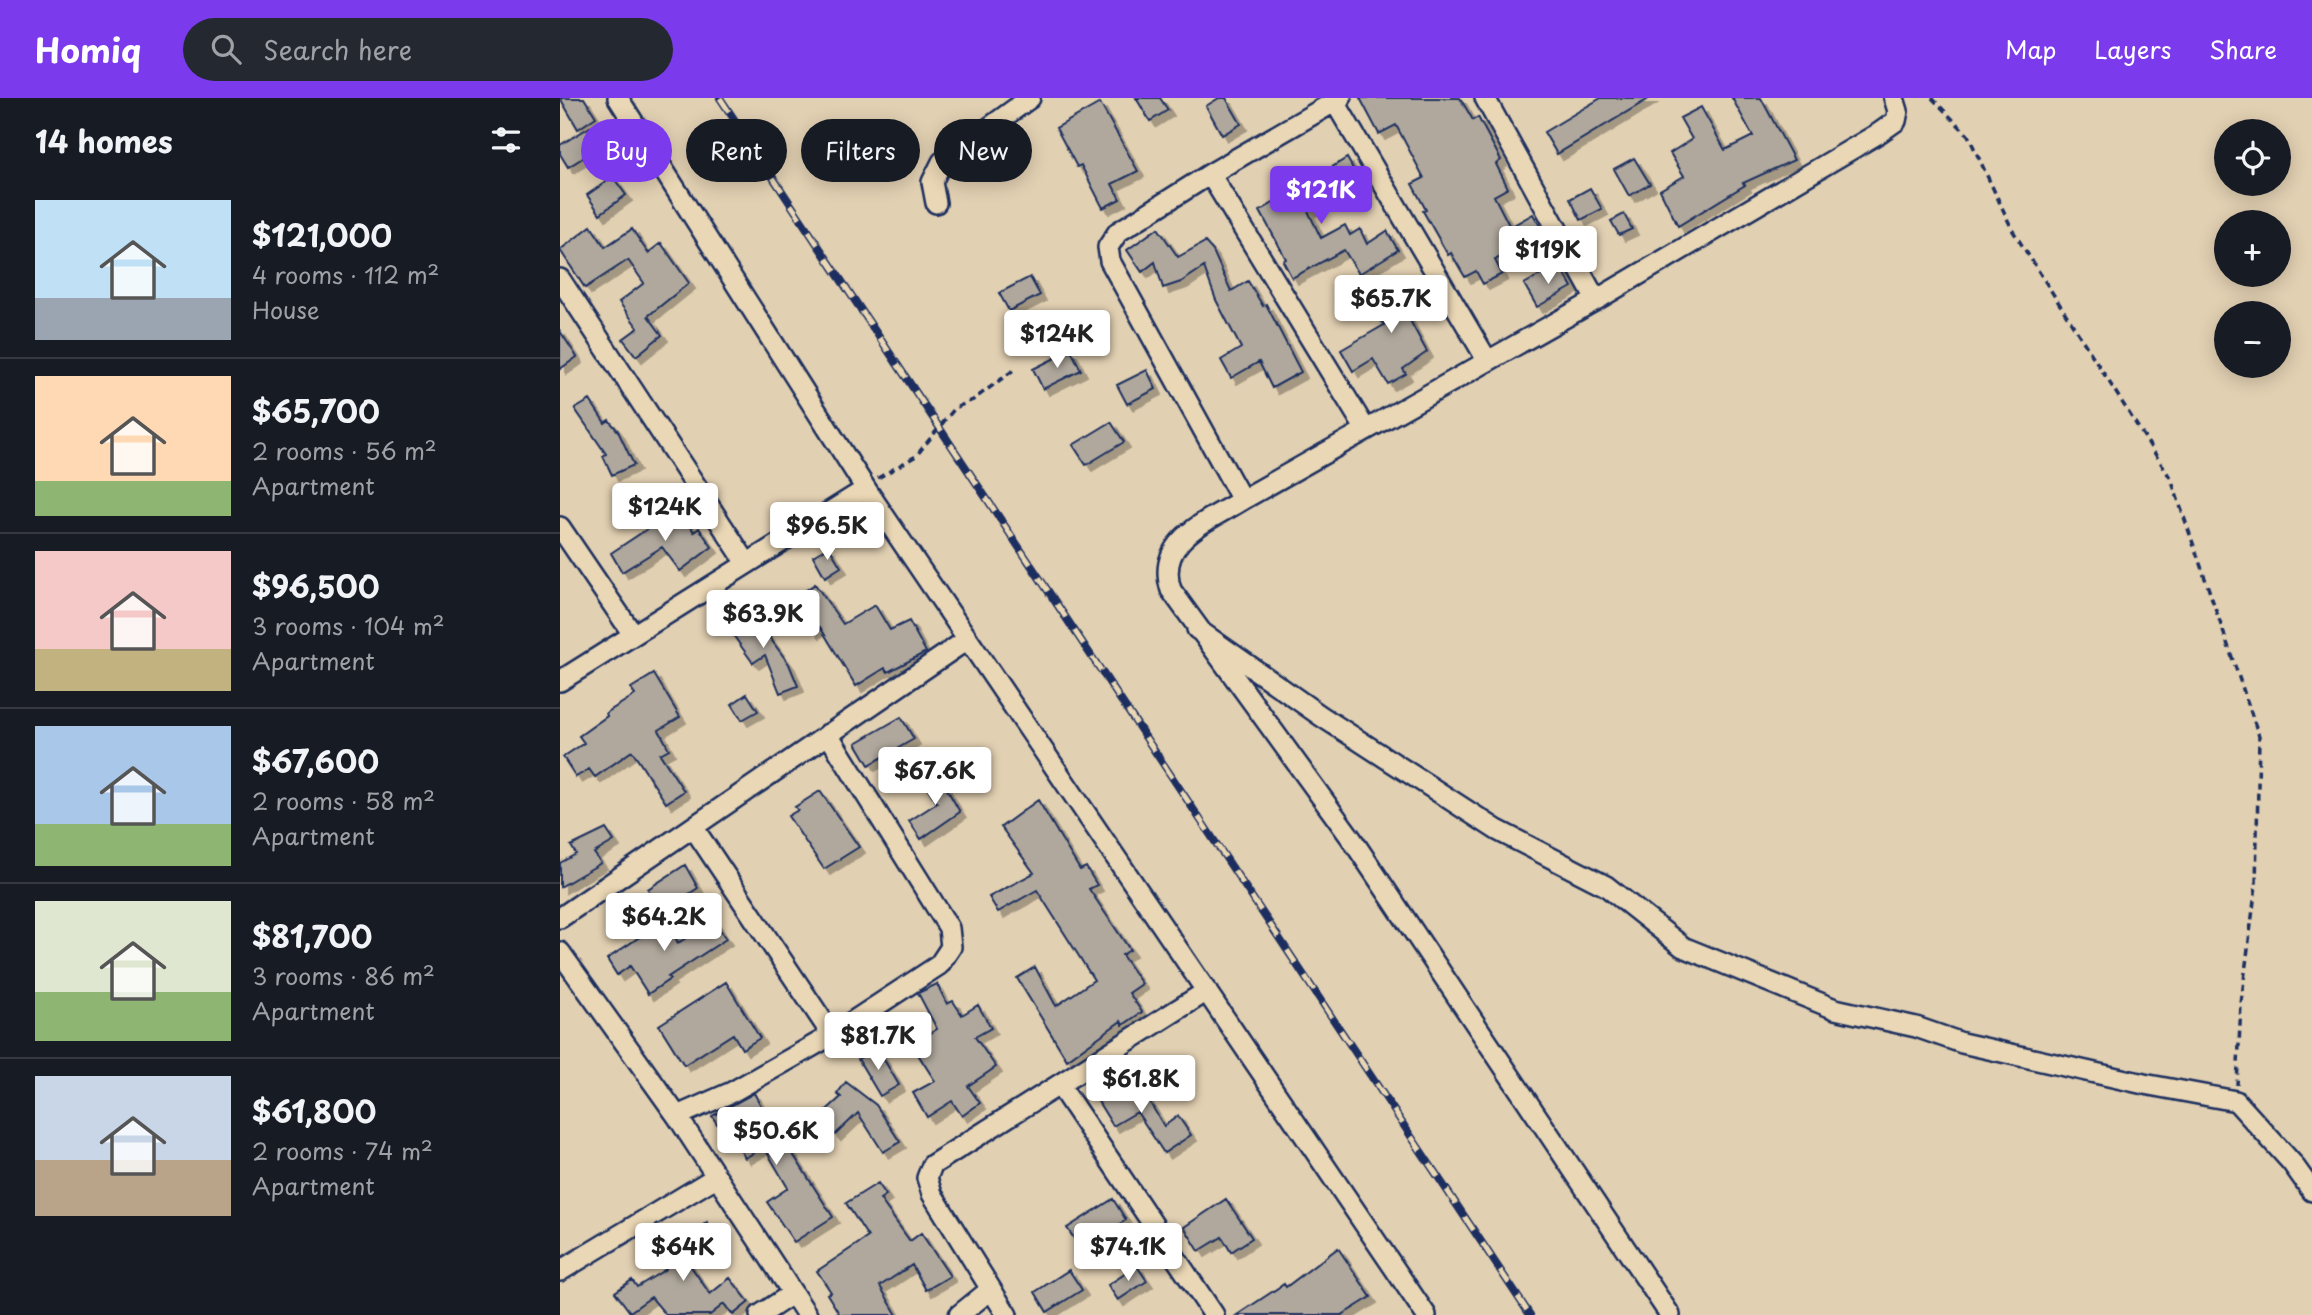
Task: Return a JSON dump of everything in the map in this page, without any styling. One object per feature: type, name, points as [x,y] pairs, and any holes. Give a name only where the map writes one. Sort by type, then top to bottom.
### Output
[{"type":"street","points":[[618,98],[866,489],[1426,1315]]},
{"type":"street","points":[[936,203],[932,182],[942,162],[1030,98]]},
{"type":"street","points":[[1485,98],[1596,300]]},
{"type":"street","points":[[1670,1315],[1351,838],[1286,745],[1197,629],[1171,590],[1165,572],[1169,553],[1189,533],[1242,500],[1596,300],[1879,133],[1896,121],[1898,111],[1894,98]]},
{"type":"street","points":[[1242,500],[1110,261],[1108,247],[1118,232],[1210,174],[1338,100],[1487,360]]},
{"type":"street","points":[[1210,174],[1366,430]]},
{"type":"street","points":[[560,279],[746,562]]},
{"type":"street","points":[[560,681],[632,633],[866,489]]},
{"type":"street","points":[[562,532],[632,633]]},
{"type":"street","points":[[1197,629],[1321,716],[1497,830],[1606,886],[1683,947],[1700,956],[1835,1009],[1916,1027],[1962,1043],[2144,1084],[2236,1101],[2292,1163],[2312,1191]]},
{"type":"street","points":[[560,918],[968,639]]},
{"type":"street","points":[[677,1116],[732,1092],[832,1035],[940,965],[951,947],[949,928],[941,912],[828,734]]},
{"type":"street","points":[[693,827],[832,1035]]},
{"type":"street","points":[[560,952],[677,1116],[807,1315]]},
{"type":"street","points":[[1007,1315],[932,1194],[927,1178],[932,1165],[1207,991]]},
{"type":"street","points":[[1060,1086],[1214,1315]]},
{"type":"street","points":[[560,1271],[716,1177]]},
{"type":"street","points":[[960,1315],[990,1290]]},
{"type":"street","points":[[760,1315],[792,1294]]},
{"type":"path","points":[[1933,98],[1968,135],[2013,231],[2171,479],[2259,736],[2256,885],[2241,1004],[2236,1101]]},
{"type":"path","points":[[866,489],[885,473],[916,456],[955,408],[973,400],[1015,369]]},
{"type":"building","points":[[560,98],[584,98],[596,117],[581,119],[581,127],[578,129]]},
{"type":"building","points":[[1136,98],[1160,98],[1168,110],[1150,121]]},
{"type":"building","points":[[1219,98],[1226,98],[1241,124],[1222,135],[1206,106]]},
{"type":"building","points":[[1360,98],[1460,98],[1473,120],[1478,117],[1501,160],[1496,164],[1508,188],[1494,196],[1510,227],[1533,214],[1544,233],[1495,260],[1502,274],[1483,284],[1476,271],[1465,277],[1451,253],[1448,255],[1423,211],[1426,210],[1412,184],[1424,178],[1396,125],[1379,134]]},
{"type":"building","points":[[1601,98],[1650,98],[1557,154],[1544,132]]},
{"type":"building","points":[[1732,98],[1761,98],[1794,160],[1743,183],[1745,185],[1678,226],[1660,190],[1684,176],[1670,153],[1692,139],[1680,118],[1701,107],[1725,150],[1753,136]]},
{"type":"building","points":[[1100,103],[1138,171],[1112,184],[1120,199],[1103,208],[1081,165],[1077,167],[1056,128]]},
{"type":"building","points":[[581,132],[581,159],[568,167],[560,154],[560,145]]},
{"type":"building","points":[[1347,158],[1360,181],[1308,211],[1321,238],[1345,225],[1350,235],[1360,229],[1367,244],[1387,231],[1398,250],[1359,274],[1344,250],[1292,278],[1283,261],[1286,259],[1260,211]]},
{"type":"building","points":[[1634,158],[1650,184],[1629,196],[1614,169]]},
{"type":"building","points":[[606,182],[617,182],[626,195],[600,214],[587,195]]},
{"type":"building","points":[[1590,188],[1602,209],[1581,220],[1570,199]]},
{"type":"building","points":[[1624,214],[1632,229],[1619,235],[1611,221]]},
{"type":"building","points":[[591,226],[605,247],[632,229],[648,253],[661,243],[689,283],[648,316],[662,335],[636,356],[623,339],[638,328],[619,302],[644,283],[628,260],[585,288],[560,250]]},
{"type":"building","points":[[1158,228],[1178,257],[1205,242],[1213,251],[1231,291],[1248,281],[1263,306],[1266,304],[1301,372],[1272,388],[1259,362],[1231,378],[1221,360],[1241,348],[1216,300],[1204,267],[1181,282],[1163,288],[1155,262],[1142,272],[1127,250]]},
{"type":"building","points":[[1559,264],[1572,287],[1537,307],[1524,284]]},
{"type":"building","points":[[1030,277],[1040,295],[1009,311],[999,293]]},
{"type":"building","points":[[1413,278],[1426,298],[1405,311],[1427,352],[1403,369],[1406,374],[1388,384],[1373,359],[1353,371],[1341,350],[1384,325],[1371,304]]},
{"type":"building","points":[[560,331],[577,357],[560,369]]},
{"type":"building","points":[[1071,350],[1081,370],[1043,389],[1033,369]]},
{"type":"building","points":[[1147,370],[1156,389],[1127,404],[1117,385]]},
{"type":"building","points":[[590,400],[605,423],[609,420],[618,431],[634,465],[612,475],[603,456],[606,454],[575,409]]},
{"type":"building","points":[[1111,422],[1124,442],[1086,465],[1073,445]]},
{"type":"building","points":[[679,508],[694,532],[699,528],[712,547],[680,571],[662,547],[622,572],[611,553]]},
{"type":"building","points":[[829,547],[841,567],[825,577],[813,556]]},
{"type":"building","points":[[815,584],[843,624],[875,605],[890,630],[909,621],[926,652],[888,672],[885,668],[856,686],[820,627],[814,632],[792,600]]},
{"type":"building","points":[[750,611],[789,664],[798,686],[780,693],[765,655],[753,663],[728,628]]},
{"type":"building","points":[[654,674],[680,717],[659,730],[669,749],[660,754],[684,791],[666,803],[632,751],[595,777],[589,769],[576,777],[563,757],[584,743],[579,736],[607,716],[606,713],[635,695],[631,688]]},
{"type":"building","points":[[747,694],[758,711],[742,720],[732,704]]},
{"type":"building","points":[[901,717],[914,739],[869,765],[856,743]]},
{"type":"building","points":[[936,770],[960,812],[921,839],[909,821],[937,803],[922,779]]},
{"type":"building","points":[[820,791],[859,847],[824,869],[788,816],[798,810],[795,807]]},
{"type":"building","points":[[1038,800],[1080,870],[1086,867],[1097,885],[1089,889],[1130,950],[1122,955],[1142,984],[1129,993],[1142,1012],[1123,1025],[1121,1021],[1067,1060],[1017,978],[1035,967],[1056,1006],[1094,980],[1037,890],[998,912],[989,897],[1034,873],[1001,827]]},
{"type":"building","points":[[606,829],[614,841],[594,853],[601,863],[560,887],[560,863],[576,854],[571,846]]},
{"type":"building","points":[[685,865],[698,888],[652,918],[641,899],[650,894],[648,889]]},
{"type":"building","points":[[666,919],[678,943],[714,920],[726,939],[668,977],[670,979],[648,994],[630,966],[617,975],[607,959]]},
{"type":"building","points":[[726,982],[760,1038],[742,1049],[733,1034],[684,1065],[659,1025]]},
{"type":"building","points":[[937,984],[947,1004],[953,1001],[962,1015],[978,1005],[991,1028],[975,1037],[996,1067],[968,1086],[980,1103],[962,1116],[952,1101],[927,1117],[913,1093],[935,1081],[912,1045],[937,1029],[918,993]]},
{"type":"building","points":[[877,1048],[899,1085],[880,1096],[858,1059]]},
{"type":"building","points":[[1137,1081],[1164,1126],[1178,1116],[1191,1135],[1164,1153],[1137,1112],[1113,1126],[1094,1095],[1109,1085],[1115,1095]]},
{"type":"building","points":[[846,1082],[876,1105],[900,1142],[883,1152],[858,1113],[835,1135],[819,1117],[841,1097],[837,1094]]},
{"type":"building","points":[[754,1093],[781,1142],[784,1140],[833,1217],[794,1242],[767,1202],[788,1188],[764,1147],[745,1158],[730,1133],[725,1136],[712,1116]]},
{"type":"building","points":[[878,1183],[886,1195],[880,1199],[910,1241],[921,1233],[950,1276],[926,1290],[912,1265],[880,1286],[897,1315],[840,1315],[827,1294],[831,1292],[817,1271],[868,1237],[846,1203]]},
{"type":"building","points":[[1113,1199],[1126,1220],[1081,1249],[1067,1228]]},
{"type":"building","points":[[1226,1199],[1252,1238],[1231,1252],[1222,1237],[1199,1251],[1184,1227]]},
{"type":"building","points":[[707,1222],[719,1237],[686,1259],[710,1294],[730,1278],[749,1302],[733,1315],[724,1304],[710,1315],[666,1315],[651,1297],[630,1312],[615,1292],[632,1280],[637,1287],[666,1269],[656,1252],[694,1233]]},
{"type":"building","points":[[1338,1248],[1371,1297],[1342,1315],[1237,1315],[1284,1284],[1286,1287]]},
{"type":"building","points":[[1137,1266],[1147,1281],[1118,1300],[1108,1285]]},
{"type":"building","points":[[1069,1270],[1082,1290],[1047,1312],[1035,1292]]},
{"type":"railway","points":[[720,98],[1530,1315]]}]
